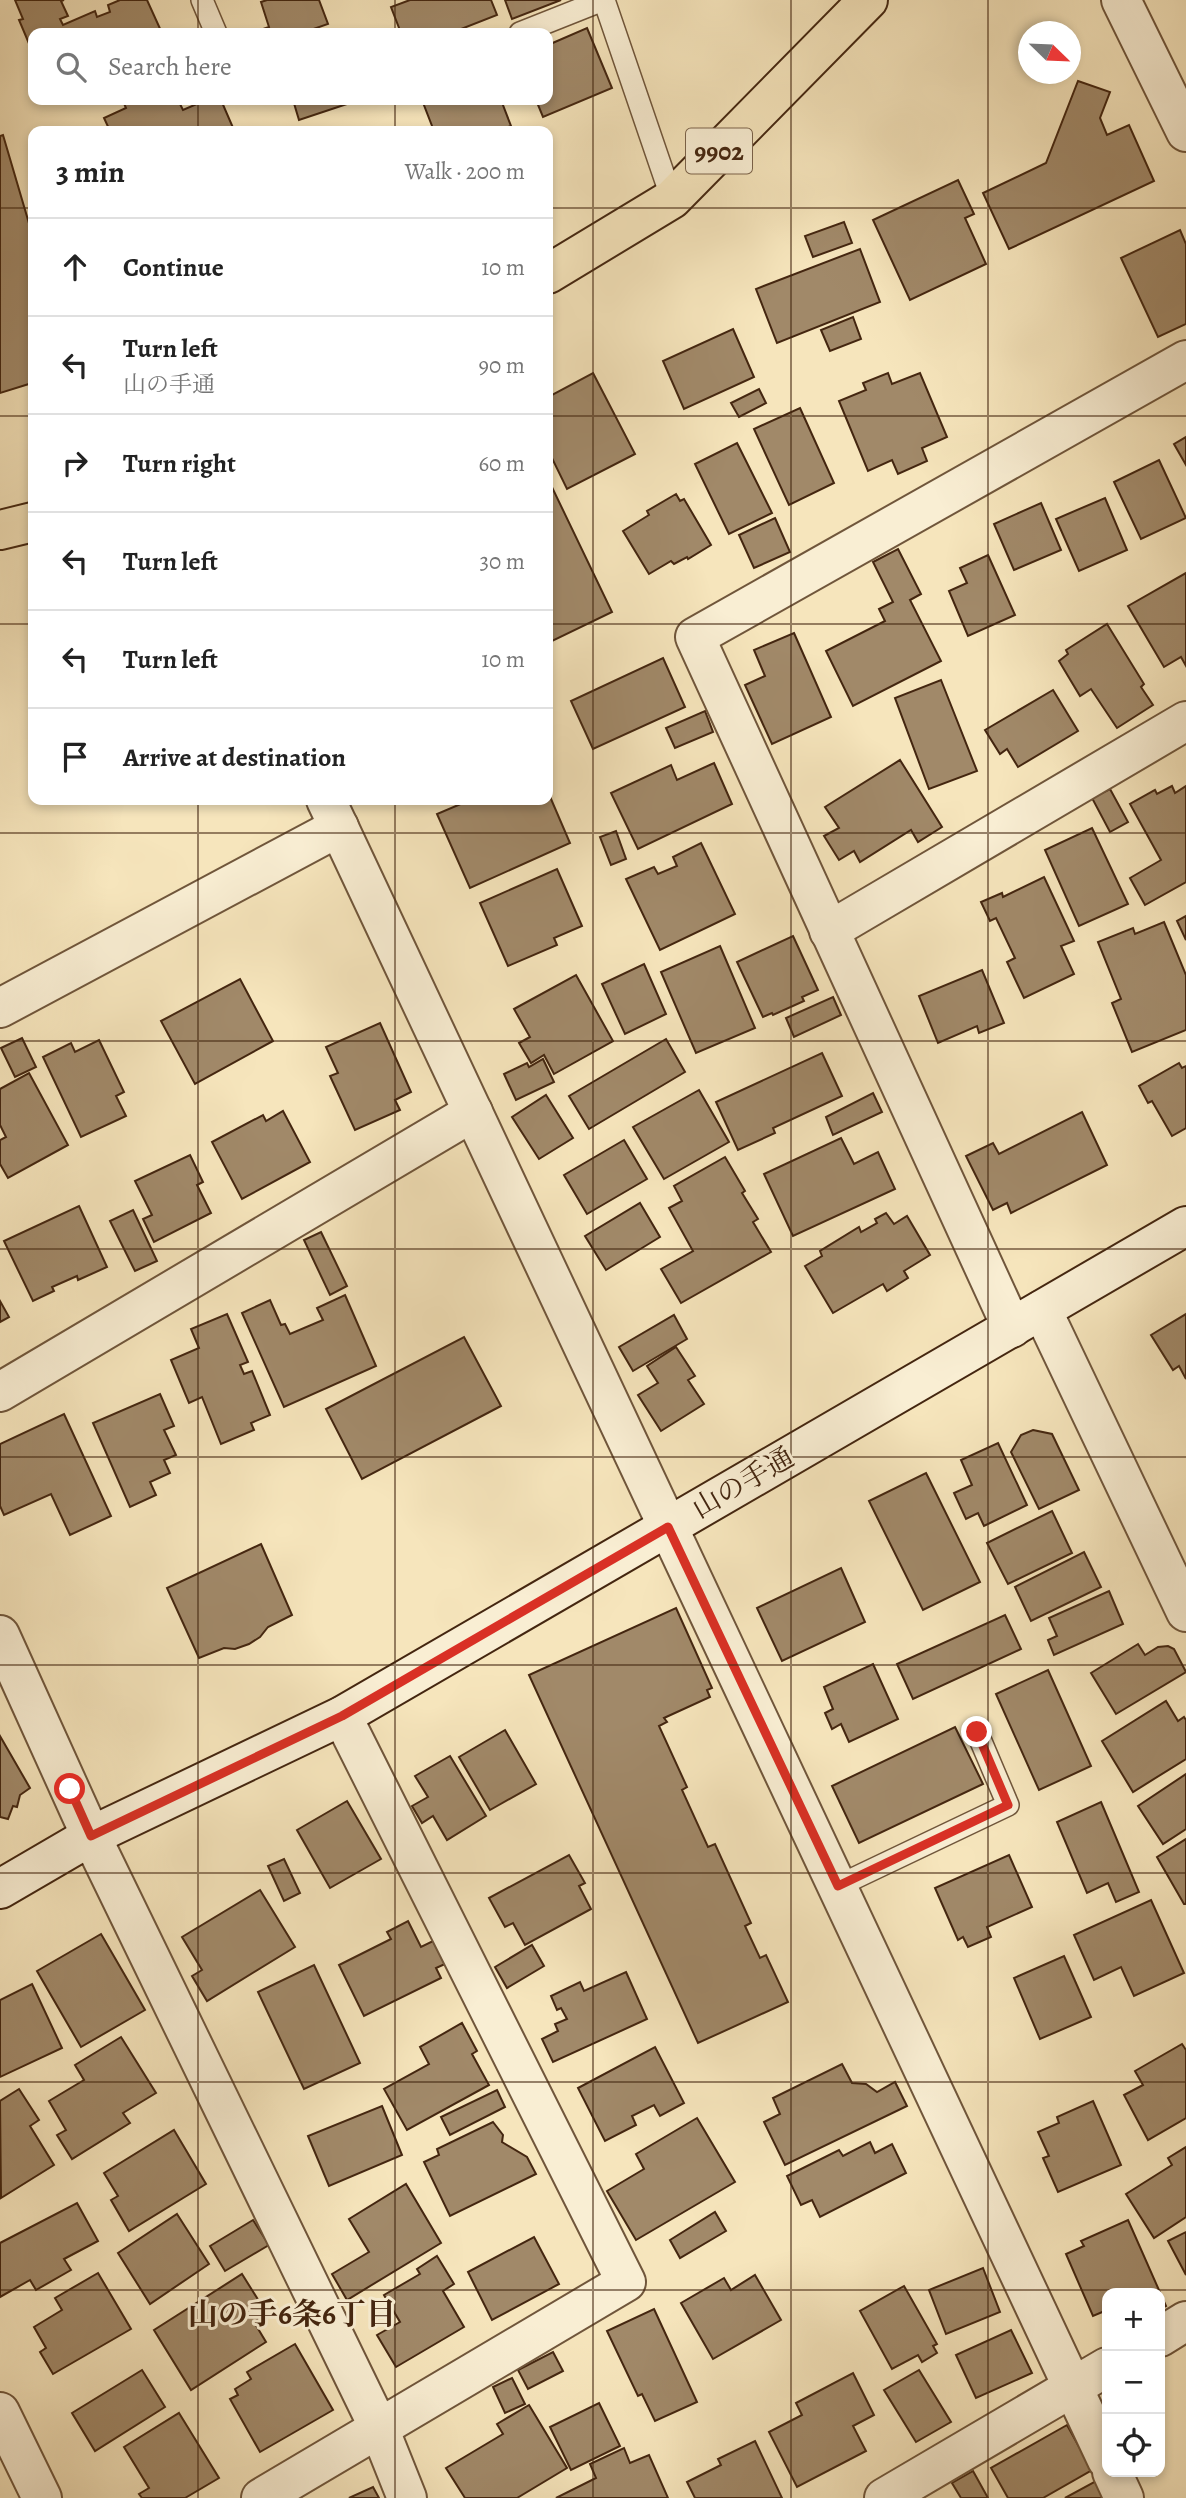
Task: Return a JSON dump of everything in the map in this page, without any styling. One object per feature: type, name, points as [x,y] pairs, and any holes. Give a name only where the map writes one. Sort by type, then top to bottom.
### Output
[{"type":"main road","name":"9902","points":[[553,271],[672,199],[869,0]]},
{"type":"main road","points":[[0,530],[28,523]]},
{"type":"street","points":[[1121,0],[1186,132]]},
{"type":"street","points":[[1186,360],[695,637],[829,930],[1027,1319],[1186,1612]]},
{"type":"street","points":[[829,930],[1186,721]]},
{"type":"street","points":[[0,1008],[332,813],[1102,2449]]},
{"type":"street","points":[[0,1392],[473,1112]]},
{"type":"street","name":"山の手通","points":[[0,1889],[91,1836],[342,1716],[1186,1226]]},
{"type":"street","points":[[0,1634],[91,1836],[379,2428],[408,2498]]},
{"type":"street","points":[[261,2498],[626,2282],[342,1716]]},
{"type":"street","points":[[1165,2334],[1186,2321]]},
{"type":"street","points":[[884,2498],[1102,2370]]},
{"type":"street","points":[[0,2412],[42,2498]]},
{"type":"street","points":[[1114,2477],[1124,2498]]},
{"type":"lane","points":[[202,0],[214,28]]},
{"type":"lane","points":[[533,28],[603,0],[672,199]]},
{"type":"lane","points":[[838,1886],[1008,1805],[977,1732]]},
{"type":"building","points":[[15,0],[64,0],[61,1],[68,16],[60,19],[63,25],[95,11],[97,17],[110,12],[108,5],[120,0],[147,0],[160,28],[28,28],[28,41],[19,20],[23,19]]},
{"type":"building","points":[[319,0],[328,24],[316,28],[266,28],[269,27],[261,2]]},
{"type":"building","points":[[410,0],[491,0],[497,15],[464,28],[399,28],[391,7]]},
{"type":"building","points":[[505,0],[561,0],[512,19]]},
{"type":"building","points":[[587,28],[612,88],[543,117],[538,105],[553,105],[553,43]]},
{"type":"building","points":[[1081,82],[1110,92],[1100,118],[1107,135],[1129,125],[1154,181],[1009,249],[983,193],[1046,163],[1077,84]]},
{"type":"building","points":[[125,105],[180,105],[183,110],[194,105],[223,105],[232,126],[108,126],[104,118],[126,108]]},
{"type":"building","points":[[294,105],[344,105],[299,120]]},
{"type":"building","points":[[424,105],[503,105],[511,126],[432,126]]},
{"type":"building","points":[[3,135],[28,220],[28,384],[0,393],[0,136]]},
{"type":"building","points":[[958,180],[974,214],[965,218],[986,264],[910,300],[873,220]]},
{"type":"building","points":[[844,222],[852,243],[813,257],[805,236]]},
{"type":"building","points":[[1180,230],[1186,244],[1186,324],[1158,337],[1121,258]]},
{"type":"building","points":[[860,249],[880,302],[777,343],[756,289]]},
{"type":"building","points":[[853,317],[861,339],[830,351],[821,330]]},
{"type":"building","points":[[733,329],[754,377],[684,409],[663,361]]},
{"type":"building","points":[[593,373],[635,454],[567,489],[553,460],[553,394]]},
{"type":"building","points":[[888,373],[892,384],[920,373],[947,437],[922,448],[927,461],[898,474],[892,460],[868,471],[839,401],[866,390],[863,383]]},
{"type":"building","points":[[759,389],[766,403],[739,417],[731,403]]},
{"type":"building","points":[[800,408],[834,483],[789,505],[754,429]]},
{"type":"building","points":[[1186,437],[1186,465],[1174,444]]},
{"type":"building","points":[[737,443],[772,513],[729,534],[695,464]]},
{"type":"building","points":[[1159,460],[1186,518],[1141,539],[1114,482]]},
{"type":"building","points":[[553,489],[612,612],[553,641]]},
{"type":"building","points":[[676,494],[680,501],[684,499],[711,545],[688,559],[687,557],[674,564],[671,561],[649,574],[623,531],[649,515],[647,511]]},
{"type":"building","points":[[1105,498],[1127,550],[1079,571],[1056,519]]},
{"type":"building","points":[[1041,503],[1061,550],[1014,570],[994,524]]},
{"type":"building","points":[[775,518],[790,552],[754,568],[739,535]]},
{"type":"building","points":[[898,549],[921,594],[910,600],[941,661],[853,706],[826,651],[885,621],[879,609],[893,602],[873,562]]},
{"type":"building","points":[[988,555],[1015,615],[968,636],[949,591],[967,583],[960,568]]},
{"type":"building","points":[[1186,573],[1186,666],[1181,657],[1164,667],[1128,606]]},
{"type":"building","points":[[1107,624],[1144,684],[1141,687],[1153,705],[1117,728],[1091,689],[1080,696],[1059,661],[1068,654],[1066,650]]},
{"type":"building","points":[[794,633],[831,717],[772,744],[745,685],[765,676],[754,650]]},
{"type":"building","points":[[663,658],[685,707],[593,749],[571,701]]},
{"type":"building","points":[[941,680],[977,771],[929,789],[895,698]]},
{"type":"building","points":[[1053,690],[1078,731],[1018,767],[1007,749],[1000,754],[985,730]]},
{"type":"building","points":[[705,711],[713,732],[675,748],[666,728]]},
{"type":"building","points":[[900,760],[942,827],[918,842],[911,830],[860,862],[854,851],[839,860],[824,836],[839,828],[825,807]]},
{"type":"building","points":[[714,763],[732,804],[638,849],[611,793],[671,765],[677,780]]},
{"type":"building","points":[[1172,786],[1175,793],[1186,786],[1186,882],[1145,905],[1130,878],[1161,860],[1130,804],[1155,790],[1157,794]]},
{"type":"building","points":[[1110,789],[1128,822],[1110,832],[1092,798]]},
{"type":"building","points":[[553,804],[570,843],[470,888],[437,814],[458,805]]},
{"type":"building","points":[[1092,828],[1128,904],[1079,926],[1045,850]]},
{"type":"building","points":[[616,831],[626,859],[611,865],[600,837]]},
{"type":"building","points":[[701,843],[735,914],[660,950],[626,879],[654,867],[658,874],[677,866],[673,857]]},
{"type":"building","points":[[557,869],[582,926],[554,938],[557,945],[508,966],[480,903]]},
{"type":"building","points":[[1044,877],[1074,941],[1061,946],[1074,974],[1024,998],[1007,962],[1015,958],[996,918],[990,921],[981,902],[1002,893],[1003,897]]},
{"type":"building","points":[[1186,916],[1186,940],[1177,921]]},
{"type":"building","points":[[1164,922],[1186,975],[1186,1030],[1132,1052],[1112,1003],[1121,999],[1098,942],[1133,928],[1135,934]]},
{"type":"building","points":[[793,936],[818,990],[802,997],[804,1001],[763,1017],[737,962]]},
{"type":"building","points":[[720,946],[755,1028],[696,1053],[661,972]]},
{"type":"building","points":[[644,964],[666,1014],[625,1034],[602,984]]},
{"type":"building","points":[[982,970],[1004,1023],[979,1033],[977,1026],[938,1043],[919,996]]},
{"type":"building","points":[[576,975],[613,1041],[554,1074],[544,1055],[531,1063],[519,1043],[530,1037],[514,1009]]},
{"type":"building","points":[[240,979],[273,1041],[195,1084],[161,1021]]},
{"type":"building","points":[[833,997],[841,1015],[794,1037],[786,1018]]},
{"type":"building","points":[[380,1023],[411,1092],[395,1100],[400,1110],[355,1130],[330,1076],[338,1073],[326,1047]]},
{"type":"building","points":[[22,1038],[36,1067],[15,1077],[1,1048]]},
{"type":"building","points":[[666,1039],[685,1072],[589,1129],[569,1096]]},
{"type":"building","points":[[99,1040],[124,1092],[116,1096],[126,1116],[81,1137],[43,1057],[71,1043],[75,1052]]},
{"type":"building","points":[[822,1053],[842,1096],[773,1128],[775,1133],[738,1150],[716,1102]]},
{"type":"building","points":[[543,1059],[554,1082],[516,1100],[504,1074],[527,1063],[529,1067]]},
{"type":"building","points":[[1179,1063],[1182,1068],[1186,1066],[1186,1128],[1172,1136],[1152,1101],[1148,1103],[1139,1086]]},
{"type":"building","points":[[29,1073],[68,1145],[8,1178],[0,1164],[0,1140],[6,1137],[0,1125],[0,1089]]},
{"type":"building","points":[[699,1090],[729,1142],[664,1179],[633,1127]]},
{"type":"building","points":[[873,1093],[882,1112],[833,1135],[826,1117]]},
{"type":"building","points":[[546,1095],[573,1138],[539,1159],[512,1117]]},
{"type":"building","points":[[283,1111],[310,1162],[242,1199],[212,1142],[263,1115],[266,1121]]},
{"type":"building","points":[[1082,1112],[1107,1165],[1011,1213],[1007,1203],[993,1210],[966,1156],[993,1143],[999,1154]]},
{"type":"building","points":[[841,1138],[854,1164],[878,1152],[895,1189],[793,1236],[764,1174]]},
{"type":"building","points":[[624,1140],[647,1179],[587,1214],[564,1175]]},
{"type":"building","points":[[190,1155],[203,1182],[197,1185],[211,1213],[154,1242],[143,1219],[152,1215],[135,1181]]},
{"type":"building","points":[[725,1157],[745,1191],[742,1193],[758,1219],[753,1222],[771,1252],[681,1303],[661,1269],[693,1251],[669,1208],[682,1201],[674,1186]]},
{"type":"building","points":[[640,1203],[660,1237],[606,1270],[585,1236]]},
{"type":"building","points":[[79,1206],[107,1267],[78,1280],[77,1276],[52,1287],[54,1291],[33,1301],[4,1241]]},
{"type":"building","points":[[133,1210],[157,1261],[135,1271],[110,1221]]},
{"type":"building","points":[[886,1213],[894,1224],[907,1216],[930,1255],[904,1271],[908,1278],[887,1291],[883,1284],[833,1313],[805,1266],[822,1256],[820,1251],[859,1227],[861,1232],[877,1223],[875,1219]]},
{"type":"building","points":[[321,1232],[347,1286],[330,1295],[304,1240]]},
{"type":"building","points":[[345,1295],[376,1366],[284,1407],[242,1313],[270,1300],[281,1325],[285,1324],[290,1334],[323,1320],[317,1308]]},
{"type":"building","points":[[0,1301],[9,1317],[0,1322]]},
{"type":"building","points":[[227,1314],[248,1362],[240,1365],[244,1374],[252,1371],[270,1415],[251,1423],[254,1430],[221,1444],[202,1397],[189,1403],[171,1360],[199,1348],[191,1329]]},
{"type":"building","points":[[1186,1314],[1186,1379],[1179,1366],[1173,1370],[1151,1335]]},
{"type":"building","points":[[674,1315],[687,1339],[633,1371],[619,1347]]},
{"type":"building","points":[[464,1337],[501,1406],[362,1479],[326,1409]]},
{"type":"building","points":[[676,1347],[695,1376],[688,1380],[704,1404],[661,1431],[638,1395],[658,1383],[647,1366]]},
{"type":"building","points":[[160,1394],[174,1426],[164,1430],[176,1455],[164,1460],[170,1473],[150,1482],[156,1495],[130,1507],[93,1423]]},
{"type":"building","points":[[64,1414],[111,1516],[70,1535],[51,1494],[4,1515],[0,1506],[0,1444]]},
{"type":"building","points":[[1033,1430],[1052,1434],[1079,1490],[1039,1509],[1011,1452],[1021,1435]]},
{"type":"building","points":[[998,1443],[1027,1505],[984,1526],[978,1513],[966,1519],[954,1493],[972,1485],[961,1460]]},
{"type":"building","points":[[926,1473],[980,1582],[923,1610],[869,1501]]},
{"type":"building","points":[[1052,1511],[1072,1553],[1008,1584],[987,1543]]},
{"type":"building","points":[[261,1544],[292,1615],[268,1627],[260,1637],[249,1644],[235,1649],[224,1648],[199,1658],[167,1588]]},
{"type":"building","points":[[1084,1552],[1101,1587],[1031,1621],[1015,1587]]},
{"type":"building","points":[[841,1568],[865,1622],[782,1661],[757,1608]]},
{"type":"building","points":[[1109,1591],[1123,1624],[1054,1655],[1048,1640],[1057,1636],[1049,1618]]},
{"type":"building","points":[[676,1608],[712,1688],[707,1690],[710,1697],[664,1718],[667,1722],[659,1726],[687,1787],[682,1790],[708,1847],[715,1844],[751,1923],[745,1926],[760,1958],[766,1955],[788,2002],[698,2043],[529,1675]]},
{"type":"building","points":[[1005,1615],[1021,1649],[913,1699],[897,1664]]},
{"type":"building","points":[[1138,1644],[1145,1655],[1158,1647],[1168,1646],[1174,1649],[1186,1672],[1116,1714],[1091,1673]]},
{"type":"building","points":[[873,1664],[898,1719],[849,1742],[841,1724],[832,1729],[825,1713],[833,1709],[824,1687]]},
{"type":"building","points":[[1048,1670],[1091,1766],[1039,1790],[996,1694]]},
{"type":"building","points":[[1166,1701],[1178,1721],[1184,1717],[1186,1720],[1186,1759],[1133,1792],[1102,1741]]},
{"type":"building","points":[[955,1727],[983,1784],[859,1843],[832,1786]]},
{"type":"building","points":[[505,1730],[536,1784],[490,1810],[459,1757]]},
{"type":"building","points":[[0,1736],[30,1788],[20,1795],[17,1807],[13,1806],[8,1819],[0,1817]]},
{"type":"building","points":[[450,1756],[486,1816],[447,1840],[433,1816],[422,1823],[412,1806],[428,1797],[415,1776]]},
{"type":"building","points":[[1186,1774],[1186,1829],[1163,1844],[1138,1806]]},
{"type":"building","points":[[347,1801],[381,1859],[330,1888],[297,1830]]},
{"type":"building","points":[[1101,1802],[1139,1892],[1116,1902],[1108,1883],[1087,1893],[1057,1822]]},
{"type":"building","points":[[1186,1839],[1186,1904],[1184,1904],[1157,1857]]},
{"type":"building","points":[[569,1855],[585,1883],[579,1886],[591,1909],[525,1945],[513,1923],[505,1927],[489,1898]]},
{"type":"building","points":[[1009,1855],[1032,1907],[987,1927],[991,1937],[968,1947],[963,1937],[958,1940],[935,1888]]},
{"type":"building","points":[[284,1859],[300,1893],[284,1901],[268,1866]]},
{"type":"building","points":[[260,1890],[295,1947],[207,2001],[192,1976],[202,1970],[182,1937]]},
{"type":"building","points":[[1151,1900],[1184,1973],[1134,1996],[1121,1967],[1094,1980],[1074,1935]]},
{"type":"building","points":[[408,1921],[421,1947],[433,1941],[445,1964],[436,1968],[441,1978],[364,2016],[339,1965],[391,1939],[387,1932]]},
{"type":"building","points":[[101,1934],[145,2010],[81,2047],[37,1971]]},
{"type":"building","points":[[532,1945],[544,1966],[507,1988],[495,1967]]},
{"type":"building","points":[[1064,1956],[1091,2017],[1040,2039],[1014,1978]]},
{"type":"building","points":[[314,1965],[360,2063],[304,2089],[258,1992]]},
{"type":"building","points":[[626,1972],[647,2019],[553,2062],[542,2039],[558,2031],[555,2024],[567,2019],[561,2008],[557,2010],[551,1996],[580,1982],[584,1991]]},
{"type":"building","points":[[32,1984],[62,2048],[0,2077],[0,2000]]},
{"type":"building","points":[[462,2023],[477,2051],[472,2054],[489,2085],[407,2130],[384,2089],[429,2064],[420,2047]]},
{"type":"building","points":[[121,2037],[156,2093],[123,2113],[130,2123],[72,2159],[57,2135],[66,2130],[49,2101],[84,2080],[75,2065]]},
{"type":"building","points":[[1182,2044],[1186,2050],[1186,2118],[1148,2140],[1124,2095],[1143,2085],[1135,2071]]},
{"type":"building","points":[[655,2047],[684,2103],[660,2116],[654,2105],[632,2116],[636,2125],[605,2141],[578,2088]]},
{"type":"building","points":[[842,2064],[852,2083],[866,2084],[877,2092],[895,2082],[907,2106],[785,2165],[764,2122],[780,2114],[773,2098]]},
{"type":"building","points":[[19,2089],[39,2120],[30,2126],[54,2165],[1,2198],[0,2101]]},
{"type":"building","points":[[497,2090],[505,2107],[450,2135],[441,2117]]},
{"type":"building","points":[[1093,2101],[1121,2165],[1058,2192],[1043,2158],[1049,2156],[1038,2132],[1059,2123],[1057,2117]]},
{"type":"building","points":[[382,2106],[402,2155],[329,2186],[308,2136]]},
{"type":"building","points":[[697,2118],[735,2182],[636,2240],[607,2191],[644,2169],[636,2154]]},
{"type":"building","points":[[493,2122],[503,2135],[502,2142],[527,2157],[536,2174],[450,2216],[424,2162],[439,2155],[437,2149]]},
{"type":"building","points":[[174,2130],[206,2184],[129,2231],[111,2200],[118,2196],[104,2173]]},
{"type":"building","points":[[870,2142],[875,2153],[892,2144],[906,2173],[820,2217],[812,2200],[801,2205],[787,2176],[839,2150],[843,2156]]},
{"type":"building","points":[[1186,2147],[1186,2217],[1154,2238],[1126,2194],[1172,2165],[1168,2158]]},
{"type":"building","points":[[406,2184],[441,2243],[347,2300],[332,2274],[369,2252],[349,2219]]},
{"type":"building","points":[[77,2203],[98,2241],[64,2259],[71,2270],[36,2290],[30,2280],[0,2297],[0,2243]]},
{"type":"building","points":[[715,2212],[726,2231],[680,2258],[670,2240]]},
{"type":"building","points":[[177,2214],[209,2264],[150,2304],[118,2253]]},
{"type":"building","points":[[253,2220],[269,2245],[225,2271],[210,2246]]},
{"type":"building","points":[[1128,2220],[1158,2288],[1102,2288],[1102,2312],[1093,2316],[1066,2254],[1084,2246],[1081,2241]]},
{"type":"building","points":[[1186,2232],[1186,2275],[1168,2241]]},
{"type":"building","points":[[534,2237],[559,2284],[492,2320],[468,2272]]},
{"type":"building","points":[[437,2256],[454,2284],[443,2291],[464,2327],[396,2367],[377,2335],[400,2322],[384,2295],[420,2274],[417,2269]]},
{"type":"building","points":[[983,2268],[1000,2312],[946,2334],[929,2290]]},
{"type":"building","points":[[98,2273],[131,2329],[53,2374],[40,2352],[46,2348],[34,2327],[62,2310],[55,2298]]},
{"type":"building","points":[[242,2274],[267,2314],[254,2322],[266,2342],[191,2390],[154,2330]]},
{"type":"building","points":[[755,2275],[781,2320],[713,2359],[681,2303],[724,2278],[731,2290]]},
{"type":"building","points":[[904,2286],[937,2344],[933,2346],[937,2353],[922,2362],[918,2355],[892,2369],[860,2311]]},
{"type":"building","points":[[654,2309],[697,2402],[655,2421],[642,2394],[638,2396],[607,2331]]},
{"type":"building","points":[[1011,2330],[1032,2373],[976,2398],[956,2355]]},
{"type":"building","points":[[295,2344],[333,2410],[260,2452],[230,2399],[238,2395],[235,2389],[251,2379],[247,2372]]},
{"type":"building","points":[[553,2352],[563,2371],[528,2389],[518,2370]]},
{"type":"building","points":[[142,2370],[165,2407],[95,2451],[72,2413]]},
{"type":"building","points":[[919,2370],[951,2422],[916,2442],[884,2390]]},
{"type":"building","points":[[853,2373],[874,2415],[853,2426],[866,2451],[797,2487],[769,2432],[802,2415],[796,2403]]},
{"type":"building","points":[[512,2378],[525,2404],[505,2413],[493,2387]]},
{"type":"building","points":[[599,2403],[620,2446],[571,2470],[550,2427]]},
{"type":"building","points":[[529,2405],[567,2468],[517,2498],[465,2498],[446,2468],[503,2434],[497,2424]]},
{"type":"building","points":[[179,2413],[219,2478],[185,2498],[142,2498],[139,2494],[149,2488],[124,2447]]},
{"type":"building","points":[[1067,2425],[1092,2470],[1043,2498],[1008,2498],[991,2468]]},
{"type":"building","points":[[755,2441],[782,2498],[695,2498],[687,2482],[721,2465],[718,2459]]},
{"type":"building","points":[[624,2448],[630,2463],[649,2455],[668,2498],[556,2498],[596,2478],[590,2464]]},
{"type":"building","points":[[973,2471],[988,2498],[961,2498],[952,2483]]},
{"type":"building","points":[[1096,2481],[1105,2498],[1065,2498]]},
{"type":"building","points":[[373,2487],[379,2498],[349,2498]]},
{"type":"district","name":"山の手6条6丁目","points":[[292,2314]]},
{"type":"route","points":[[70,1789],[91,1836],[342,1716],[668,1527],[838,1886],[1008,1805],[977,1732]]}]
